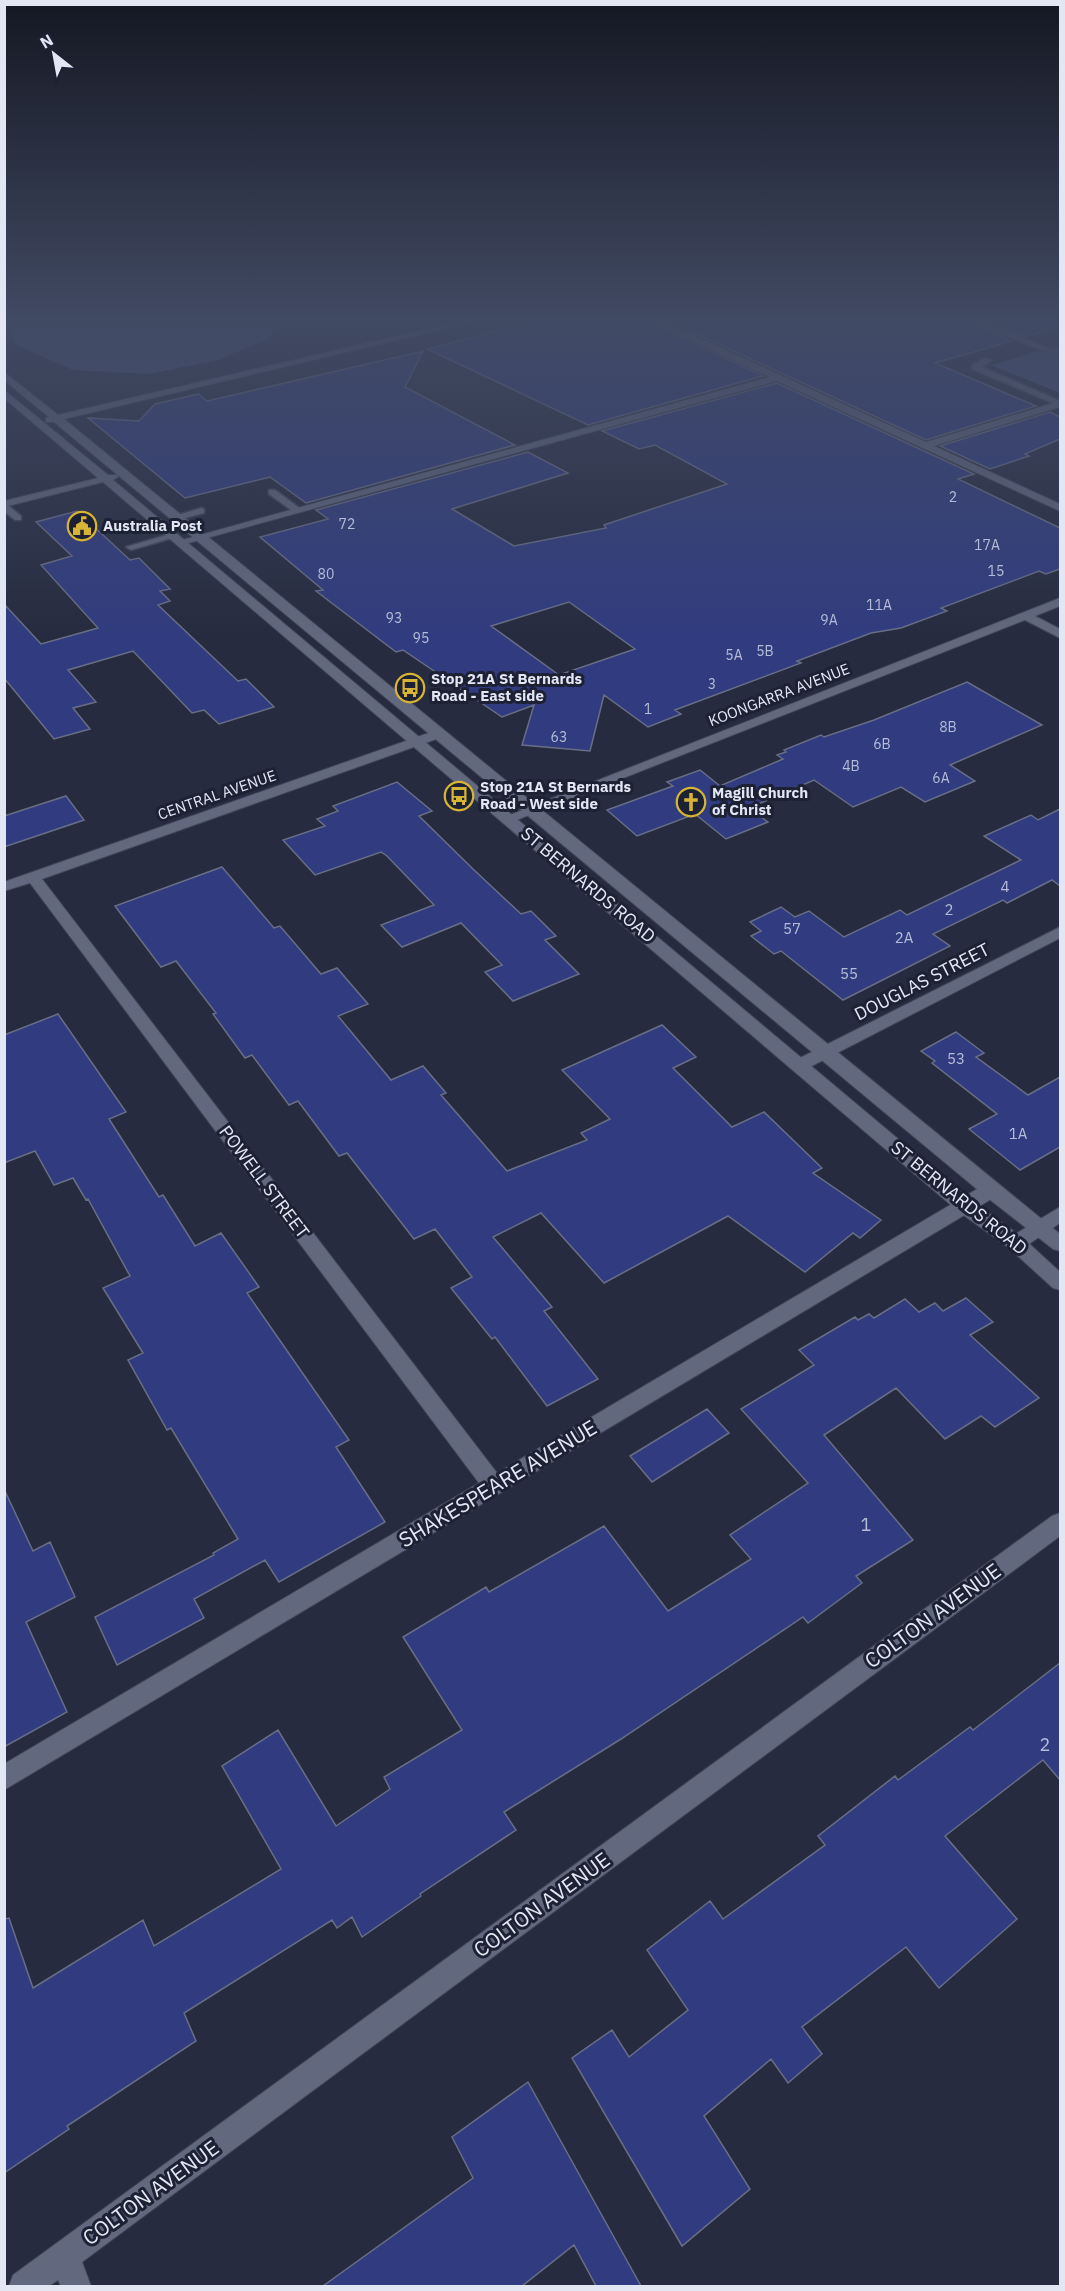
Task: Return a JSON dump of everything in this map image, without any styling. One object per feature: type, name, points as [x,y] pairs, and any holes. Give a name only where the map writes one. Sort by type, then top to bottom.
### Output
[{"type":"street","name":"ST BERNARDS ROAD","points":[[41,425],[965,1206],[1016,1244],[1060,1283]]},
{"type":"street","name":"ST BERNARDS ROAD","points":[[65,425],[991,1190],[1060,1244]]},
{"type":"street","points":[[177,539],[200,537],[606,425]]},
{"type":"street","points":[[879,425],[1060,508]]},
{"type":"street","points":[[925,446],[993,425]]},
{"type":"street","points":[[4,505],[124,474]]},
{"type":"street","name":"KOONGARRA AVENUE","points":[[509,818],[1060,602]]},
{"type":"street","points":[[1026,616],[1060,634]]},
{"type":"street","name":"CENTRAL AVENUE","points":[[4,887],[440,734]]},
{"type":"street","name":"POWELL STREET","points":[[33,877],[495,1486]]},
{"type":"street","name":"DOUGLAS STREET","points":[[800,1065],[1060,932]]},
{"type":"street","name":"SHAKESPEARE AVENUE","points":[[4,1778],[991,1190]]},
{"type":"street","points":[[1016,1244],[1060,1214]]},
{"type":"street","name":"COLTON AVENUE","points":[[24,2286],[1060,1522]]},
{"type":"street","points":[[64,2257],[76,2286]]},
{"type":"lane","points":[[272,492],[297,510]]},
{"type":"lane","points":[[4,505],[18,518]]},
{"type":"lane","points":[[177,518],[201,511]]},
{"type":"lane","points":[[131,547],[177,539]]},
{"type":"building","points":[[96,425],[477,425],[515,445],[306,503],[270,477],[185,498]]},
{"type":"building","points":[[624,425],[868,425],[974,474],[958,479],[1060,528],[1060,569],[1046,574],[1039,571],[941,608],[947,611],[901,628],[871,633],[797,661],[801,663],[675,710],[681,714],[648,727],[604,695],[590,751],[522,745],[534,705],[502,717],[403,650],[396,652],[316,591],[323,590],[260,537],[328,519],[316,510],[528,452],[568,473],[452,509],[514,546],[606,528],[604,525],[727,484],[655,445],[639,449],[602,431]],"holes":[[[569,602],[635,649],[559,675],[491,626]]]},
{"type":"building","points":[[893,425],[975,425],[926,440]]},
{"type":"building","points":[[1008,425],[1060,425],[1060,439],[1025,454],[1029,456],[990,469],[940,446]]},
{"type":"building","points":[[77,511],[130,560],[139,558],[170,589],[160,591],[170,601],[158,605],[238,681],[246,679],[274,707],[219,724],[204,710],[192,713],[133,651],[68,670],[96,702],[73,708],[90,729],[54,739],[4,678],[4,604],[41,644],[98,628],[41,565],[72,556],[36,522]]},
{"type":"building","points":[[967,682],[1042,725],[950,765],[975,781],[925,802],[901,787],[853,807],[814,780],[749,808],[768,822],[726,839],[695,814],[637,836],[607,810],[673,786],[667,782],[700,770],[720,786],[783,759],[777,755],[786,752],[784,750],[821,735],[824,737],[874,720]]},
{"type":"building","points":[[397,782],[432,811],[419,816],[473,869],[521,914],[531,911],[556,936],[545,940],[579,974],[513,1001],[485,972],[502,965],[461,923],[402,947],[381,925],[434,905],[387,856],[381,852],[315,875],[283,840],[325,826],[317,819],[338,811],[333,806]]},
{"type":"building","points":[[66,796],[84,820],[4,847],[4,816]]},
{"type":"building","points":[[1060,809],[1060,886],[1052,880],[1007,903],[1003,900],[933,934],[950,946],[843,1000],[781,951],[774,954],[751,936],[761,931],[750,922],[781,907],[795,917],[809,911],[844,937],[900,910],[907,915],[1021,860],[984,836],[1031,815],[1038,820]]},
{"type":"building","points":[[222,867],[274,928],[280,926],[321,974],[337,968],[368,1004],[338,1016],[391,1080],[423,1066],[446,1093],[441,1095],[507,1171],[587,1140],[581,1133],[610,1119],[562,1070],[662,1025],[696,1057],[673,1068],[732,1127],[764,1112],[822,1168],[813,1173],[881,1220],[860,1238],[853,1233],[805,1272],[728,1216],[604,1283],[541,1213],[493,1237],[552,1307],[544,1311],[598,1379],[547,1406],[495,1337],[492,1339],[451,1288],[472,1277],[435,1229],[414,1239],[347,1153],[339,1156],[298,1101],[289,1105],[252,1055],[245,1058],[213,1014],[216,1013],[176,961],[161,967],[115,906]]},
{"type":"building","points":[[58,1014],[126,1112],[109,1119],[159,1197],[163,1195],[195,1246],[221,1233],[259,1287],[247,1293],[349,1440],[336,1447],[385,1522],[279,1582],[265,1560],[194,1599],[204,1618],[117,1665],[95,1617],[214,1555],[213,1553],[238,1539],[171,1428],[167,1430],[128,1360],[143,1353],[103,1288],[130,1276],[88,1199],[86,1200],[73,1178],[54,1185],[35,1151],[4,1163],[4,1035]]},
{"type":"building","points":[[956,1032],[984,1053],[976,1057],[1028,1095],[1060,1077],[1060,1147],[1020,1170],[969,1129],[997,1114],[932,1063],[935,1061],[921,1051]]},
{"type":"building","points":[[966,1298],[993,1322],[970,1335],[1039,1398],[995,1427],[981,1416],[945,1439],[896,1388],[824,1435],[913,1540],[856,1576],[862,1583],[808,1623],[803,1617],[621,1739],[504,1812],[516,1830],[420,1894],[421,1896],[362,1937],[352,1917],[337,1928],[332,1920],[184,2013],[196,2041],[67,2126],[69,2129],[4,2173],[4,1919],[9,1918],[33,1988],[143,1920],[154,1946],[281,1869],[222,1766],[278,1730],[336,1826],[390,1789],[384,1777],[462,1730],[403,1637],[486,1587],[489,1592],[604,1526],[668,1611],[751,1559],[730,1535],[808,1483],[741,1409],[814,1365],[799,1350],[855,1317],[858,1320],[869,1314],[874,1318],[905,1299],[919,1312],[935,1303],[943,1311]]},
{"type":"building","points":[[707,1409],[729,1433],[652,1482],[630,1456]]},
{"type":"building","points":[[4,1489],[33,1551],[50,1542],[75,1597],[26,1622],[67,1712],[4,1747]]},
{"type":"building","points":[[1060,1663],[1060,1780],[1043,1760],[945,1836],[1017,1919],[939,1988],[906,1947],[802,2027],[822,2054],[788,2083],[771,2059],[704,2116],[750,2189],[682,2246],[572,2058],[612,2030],[629,2057],[688,2010],[647,1950],[710,1901],[723,1919],[825,1845],[818,1836],[895,1776],[898,1780],[970,1727],[973,1730]]},
{"type":"building","points":[[528,2082],[641,2286],[596,2286],[574,2245],[522,2286],[323,2286],[473,2178],[452,2137]]},
{"type":"place","name":"Australia Post","points":[[82,526]]},
{"type":"place","name":"Stop 21A St Bernards Road - East side","points":[[410,688]]},
{"type":"place","name":"Stop 21A St Bernards Road - West side","points":[[459,796]]},
{"type":"place","name":"Magill Church of Christ","points":[[691,802]]}]
